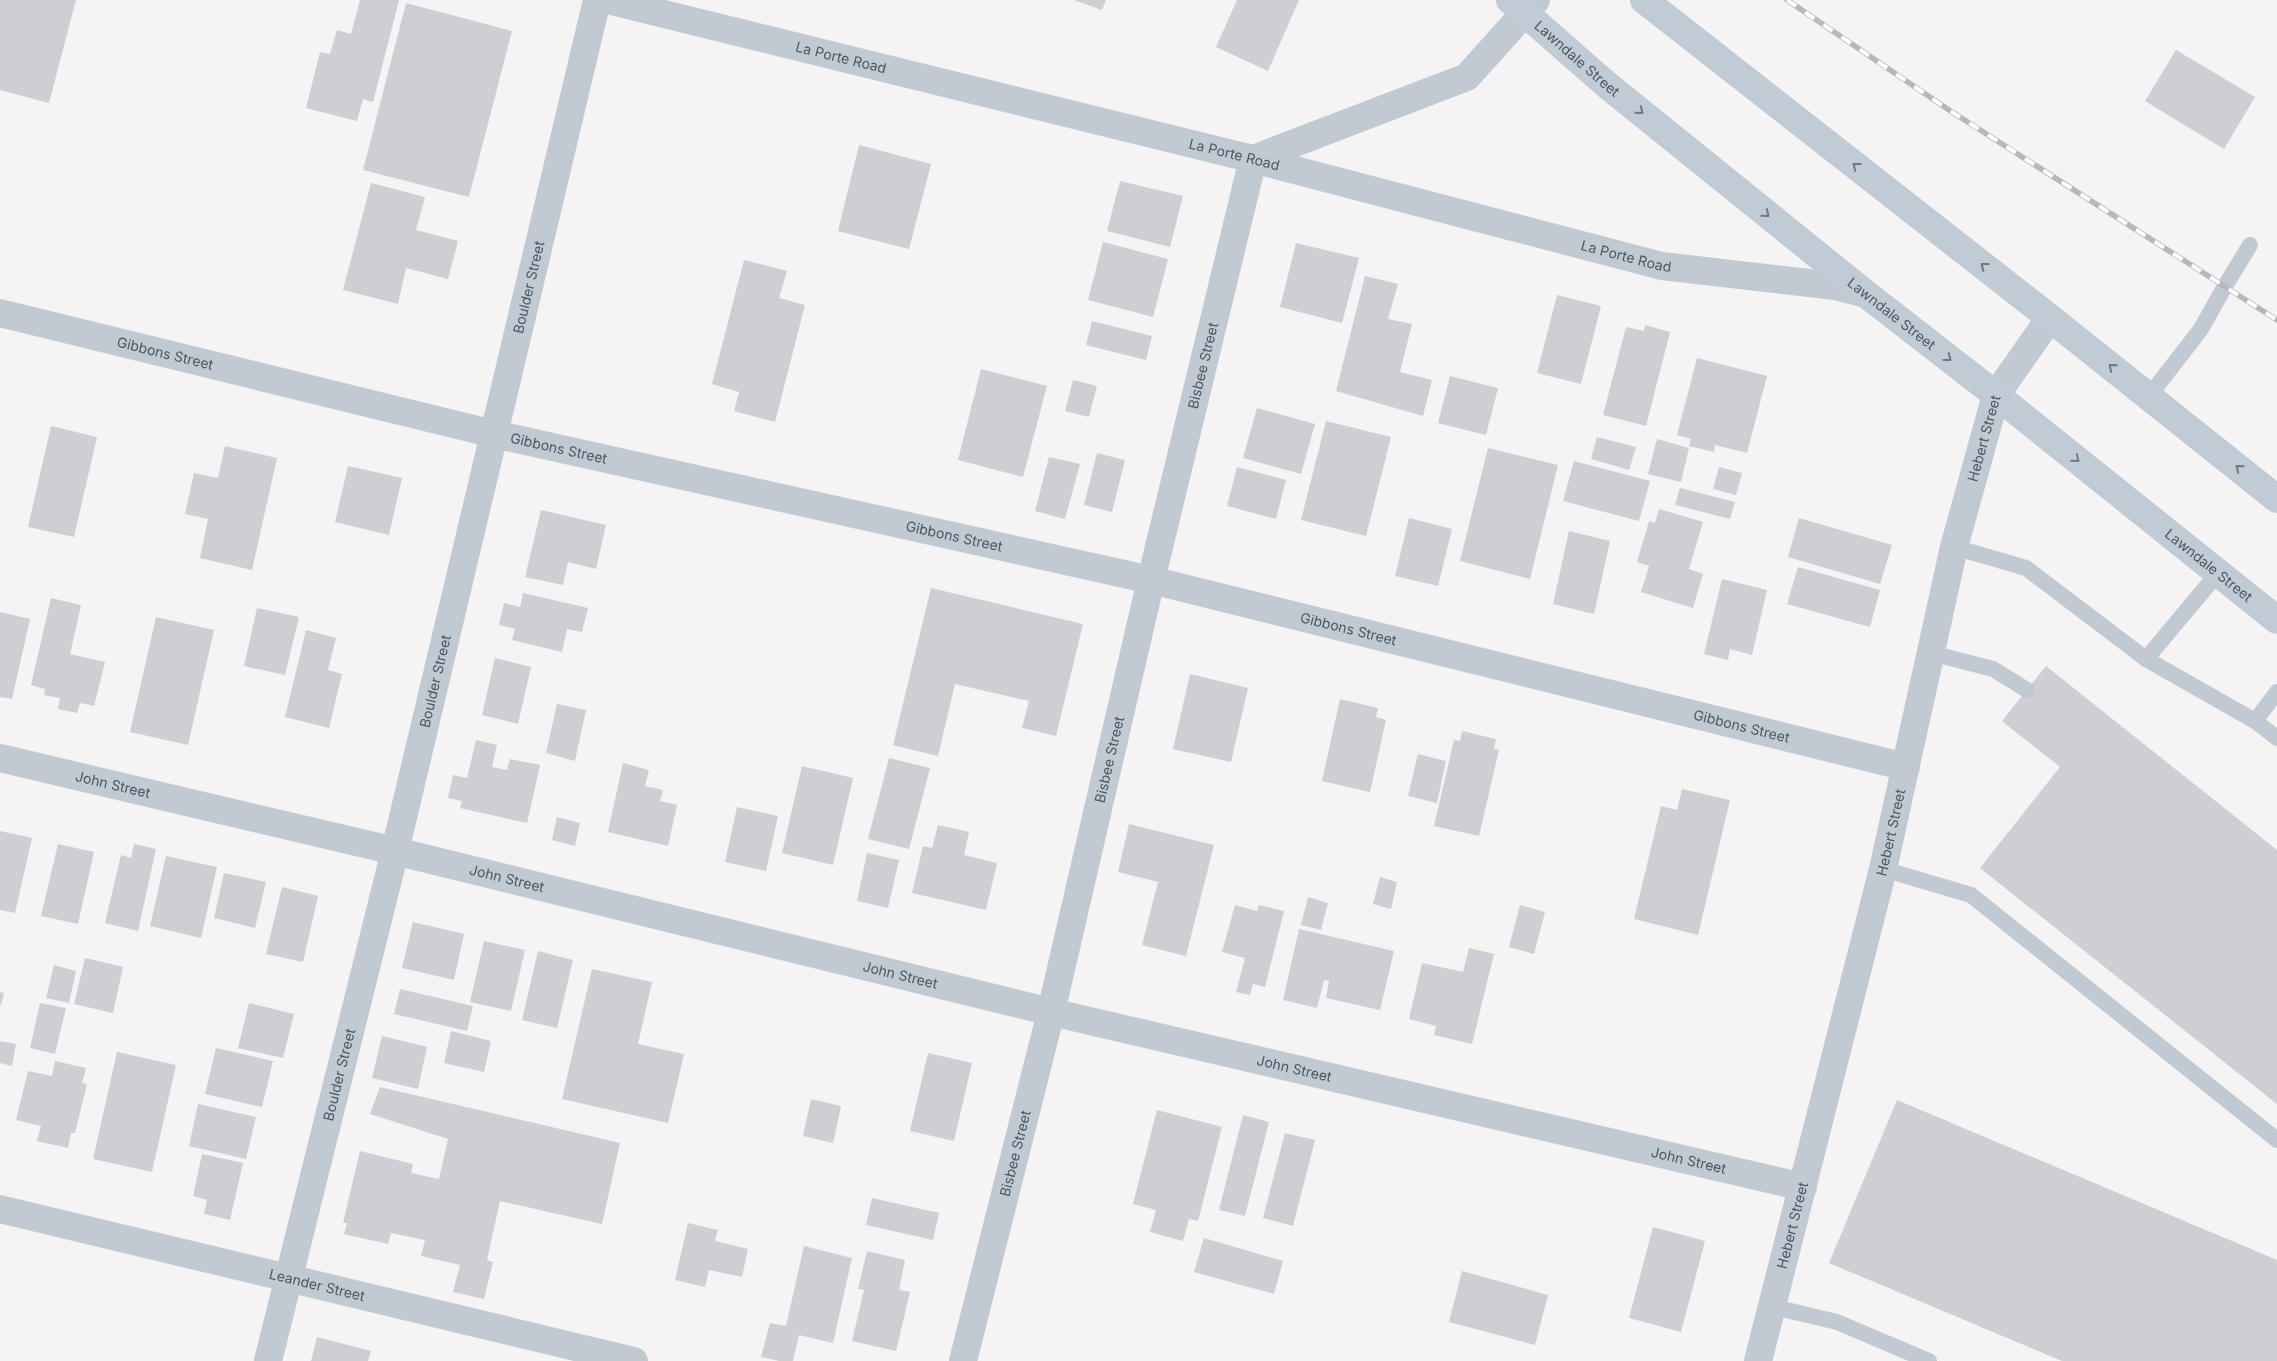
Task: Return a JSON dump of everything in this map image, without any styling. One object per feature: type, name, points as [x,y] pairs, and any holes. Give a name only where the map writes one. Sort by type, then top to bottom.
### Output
[{"type":"main road","points":[[1644,0],[2149,396],[2277,499]]},
{"type":"main road","name":"Lawndale Street","points":[[1524,4],[1607,85],[1866,294],[1996,395],[2277,620]]},
{"type":"street","name":"Boulder Street","points":[[268,1361],[287,1278],[395,851],[597,0]]},
{"type":"street","name":"La Porte Road","points":[[607,0],[1253,159],[1662,266],[1835,286],[1866,294]]},
{"type":"street","points":[[1253,159],[1467,77],[1524,4]]},
{"type":"street","name":"Bisbee Street","points":[[964,1361],[1052,1012],[1152,580],[1253,159]]},
{"type":"street","name":"Gibbons Street","points":[[0,313],[494,434],[1152,580],[1906,767]]},
{"type":"street","name":"Hebert Street","points":[[1758,1361],[1770,1306],[1803,1187],[1883,869],[1954,547],[1996,395],[2050,318]]},
{"type":"street","name":"John Street","points":[[0,758],[395,851],[1052,1012],[1803,1187]]},
{"type":"street","name":"Leander Street","points":[[0,1209],[634,1361]]},
{"type":"lane","points":[[2149,396],[2201,329],[2250,245]]},
{"type":"lane","points":[[1954,547],[2026,568],[2146,660],[2255,721],[2277,738]]},
{"type":"lane","points":[[2146,660],[2218,573]]},
{"type":"lane","points":[[1931,653],[1993,669],[2027,690]]},
{"type":"lane","points":[[2255,721],[2277,692]]},
{"type":"lane","points":[[1883,869],[1971,895],[2277,1140]]},
{"type":"lane","points":[[1770,1306],[1836,1322],[1929,1361]]},
{"type":"building","points":[[0,0],[76,0],[49,103],[0,90]]},
{"type":"building","points":[[360,0],[399,0],[373,102],[363,99],[357,121],[306,108],[320,52],[330,54],[337,30],[351,34]]},
{"type":"building","points":[[1074,0],[1106,0],[1102,10]]},
{"type":"building","points":[[1237,0],[1299,0],[1268,71],[1216,47]]},
{"type":"building","points":[[406,3],[512,31],[469,197],[363,170]]},
{"type":"building","points":[[2176,50],[2255,97],[2224,149],[2145,101]]},
{"type":"building","points":[[859,145],[931,164],[909,249],[838,231]]},
{"type":"building","points":[[1120,181],[1183,196],[1170,247],[1107,231]]},
{"type":"building","points":[[371,183],[425,197],[416,230],[458,241],[448,279],[406,268],[398,304],[343,290]]},
{"type":"building","points":[[1103,242],[1168,259],[1153,317],[1088,300]]},
{"type":"building","points":[[1296,243],[1359,258],[1342,323],[1280,307]]},
{"type":"building","points":[[744,260],[787,271],[779,298],[805,305],[775,422],[734,411],[739,392],[712,384]]},
{"type":"building","points":[[1365,276],[1398,284],[1388,319],[1412,324],[1400,372],[1432,380],[1423,416],[1336,391]]},
{"type":"building","points":[[1557,295],[1601,306],[1581,384],[1537,373]]},
{"type":"building","points":[[1092,321],[1152,336],[1146,360],[1086,345]]},
{"type":"building","points":[[1645,325],[1670,332],[1646,426],[1603,415],[1626,327],[1644,331]]},
{"type":"building","points":[[1697,358],[1767,376],[1747,453],[1715,445],[1714,452],[1689,446],[1691,439],[1677,435]]},
{"type":"building","points":[[981,369],[1047,386],[1023,477],[958,460]]},
{"type":"building","points":[[1450,376],[1498,388],[1486,435],[1438,423]]},
{"type":"building","points":[[1073,380],[1097,386],[1089,417],[1065,411]]},
{"type":"building","points":[[1257,408],[1315,424],[1301,474],[1243,458]]},
{"type":"building","points":[[1326,421],[1391,437],[1366,536],[1301,520]]},
{"type":"building","points":[[51,426],[97,437],[74,537],[28,527]]},
{"type":"building","points":[[1597,437],[1636,447],[1629,470],[1591,459]]},
{"type":"building","points":[[1657,439],[1689,448],[1681,482],[1648,474]]},
{"type":"building","points":[[225,446],[277,458],[252,570],[200,558],[208,519],[185,514],[194,473],[218,478]]},
{"type":"building","points":[[1488,448],[1558,465],[1530,579],[1460,561]]},
{"type":"building","points":[[1097,453],[1125,460],[1112,512],[1084,505]]},
{"type":"building","points":[[1049,457],[1080,464],[1065,519],[1035,511]]},
{"type":"building","points":[[1574,461],[1650,481],[1639,521],[1563,501]]},
{"type":"building","points":[[348,466],[402,478],[389,535],[335,522]]},
{"type":"building","points":[[1237,467],[1286,480],[1276,519],[1227,506]]},
{"type":"building","points":[[1719,467],[1742,473],[1736,495],[1713,489]]},
{"type":"building","points":[[1680,488],[1735,502],[1730,519],[1675,505]]},
{"type":"building","points":[[1659,509],[1703,522],[1689,569],[1703,574],[1693,608],[1641,592],[1649,566],[1637,562],[1649,521],[1655,523]]},
{"type":"building","points":[[541,510],[606,525],[596,569],[568,562],[563,585],[525,577]]},
{"type":"building","points":[[1409,518],[1452,529],[1438,586],[1395,576]]},
{"type":"building","points":[[1799,518],[1892,545],[1880,584],[1788,557]]},
{"type":"building","points":[[1569,531],[1610,541],[1594,614],[1553,604]]},
{"type":"building","points":[[1798,567],[1880,590],[1870,627],[1787,604]]},
{"type":"building","points":[[1722,579],[1767,590],[1752,655],[1730,649],[1728,660],[1704,654]]},
{"type":"building","points":[[931,588],[1083,624],[1056,736],[1022,728],[1029,701],[955,684],[938,756],[893,745]]},
{"type":"building","points":[[523,593],[588,608],[582,632],[567,629],[562,652],[512,640],[515,629],[499,625],[504,603],[520,607]]},
{"type":"building","points":[[51,598],[81,605],[70,654],[105,662],[94,706],[80,703],[77,713],[58,709],[60,698],[44,695],[45,689],[31,685]]},
{"type":"building","points":[[257,608],[299,617],[285,675],[244,666]]},
{"type":"building","points":[[0,612],[30,619],[12,699],[0,697]]},
{"type":"building","points":[[156,617],[214,630],[188,745],[130,732]]},
{"type":"building","points":[[306,630],[336,638],[328,670],[342,674],[329,728],[285,717]]},
{"type":"building","points":[[495,658],[531,667],[518,724],[482,715]]},
{"type":"building","points":[[2046,666],[2277,850],[2277,1104],[1980,868],[2060,767],[2002,721]]},
{"type":"building","points":[[1190,674],[1248,688],[1231,762],[1173,749]]},
{"type":"building","points":[[1340,699],[1378,708],[1376,717],[1386,720],[1370,792],[1322,781]]},
{"type":"building","points":[[557,704],[586,710],[575,761],[546,753]]},
{"type":"building","points":[[1462,731],[1496,739],[1494,749],[1499,750],[1479,836],[1434,826],[1454,740],[1460,741]]},
{"type":"building","points":[[476,740],[497,745],[492,767],[507,770],[510,759],[540,765],[527,823],[460,808],[462,801],[448,798],[453,775],[467,778]]},
{"type":"building","points":[[1418,754],[1446,761],[1437,803],[1408,796]]},
{"type":"building","points":[[889,758],[930,768],[909,849],[868,839]]},
{"type":"building","points":[[623,763],[649,770],[645,786],[663,790],[660,801],[677,805],[668,846],[608,832]]},
{"type":"building","points":[[802,766],[853,778],[833,865],[782,853]]},
{"type":"building","points":[[1682,789],[1730,800],[1698,935],[1634,919],[1661,806],[1677,810]]},
{"type":"building","points":[[737,807],[778,816],[766,871],[725,862]]},
{"type":"building","points":[[557,817],[580,823],[575,846],[552,840]]},
{"type":"building","points":[[1129,824],[1214,845],[1186,956],[1142,945],[1158,882],[1118,872]]},
{"type":"building","points":[[938,825],[969,832],[964,855],[997,863],[986,910],[912,893],[923,846],[932,848]]},
{"type":"building","points":[[0,831],[32,838],[15,913],[0,910]]},
{"type":"building","points":[[58,844],[94,852],[78,924],[41,916]]},
{"type":"building","points":[[134,844],[156,849],[138,931],[105,923],[121,855],[131,858]]},
{"type":"building","points":[[867,853],[899,860],[888,908],[857,901]]},
{"type":"building","points":[[166,856],[217,867],[201,938],[150,926]]},
{"type":"building","points":[[224,873],[266,882],[255,928],[214,918]]},
{"type":"building","points":[[1380,877],[1397,882],[1391,909],[1373,904]]},
{"type":"building","points":[[282,887],[318,896],[303,962],[266,954]]},
{"type":"building","points":[[1308,897],[1328,903],[1321,930],[1301,925]]},
{"type":"building","points":[[1235,905],[1257,911],[1259,905],[1284,911],[1265,987],[1253,984],[1250,995],[1236,992],[1245,958],[1222,952]]},
{"type":"building","points":[[1520,905],[1545,912],[1534,954],[1509,947]]},
{"type":"building","points":[[413,922],[464,934],[454,980],[402,968]]},
{"type":"building","points":[[1299,929],[1394,951],[1380,1010],[1326,998],[1329,981],[1324,980],[1317,1008],[1283,1000]]},
{"type":"building","points":[[484,941],[525,950],[511,1011],[470,1002]]},
{"type":"building","points":[[1469,948],[1494,954],[1472,1044],[1434,1035],[1436,1026],[1409,1019],[1422,963],[1463,972]]},
{"type":"building","points":[[538,951],[573,960],[557,1028],[522,1020]]},
{"type":"building","points":[[85,958],[123,967],[113,1013],[74,1004]]},
{"type":"building","points":[[54,965],[76,971],[69,1003],[46,998]]},
{"type":"building","points":[[592,969],[652,982],[638,1044],[684,1054],[668,1123],[562,1099]]},
{"type":"building","points":[[400,989],[473,1006],[467,1031],[394,1014]]},
{"type":"building","points":[[0,992],[4,993],[1,1005],[0,1005]]},
{"type":"building","points":[[40,1003],[66,1008],[55,1054],[30,1048]]},
{"type":"building","points":[[249,1003],[294,1014],[283,1058],[238,1048]]},
{"type":"building","points":[[451,1031],[491,1041],[484,1072],[444,1063]]},
{"type":"building","points":[[382,1036],[427,1047],[418,1089],[372,1078]]},
{"type":"building","points":[[0,1041],[16,1044],[12,1066],[0,1063]]},
{"type":"building","points":[[216,1048],[273,1061],[262,1107],[205,1094]]},
{"type":"building","points":[[117,1052],[176,1065],[152,1172],[93,1159]]},
{"type":"building","points":[[928,1053],[972,1063],[954,1141],[910,1131]]},
{"type":"building","points":[[55,1061],[86,1068],[82,1083],[87,1084],[75,1133],[71,1133],[68,1148],[37,1141],[41,1126],[16,1120],[28,1071],[52,1076]]},
{"type":"building","points":[[380,1087],[620,1143],[602,1224],[500,1201],[487,1260],[493,1262],[484,1299],[453,1292],[460,1265],[421,1256],[425,1240],[391,1233],[388,1244],[344,1234],[347,1223],[343,1223],[360,1151],[413,1164],[411,1173],[439,1179],[448,1139],[370,1114]]},
{"type":"building","points":[[811,1099],[841,1106],[833,1143],[803,1136]]},
{"type":"building","points":[[1897,1100],[2277,1260],[2277,1361],[2062,1361],[1829,1263]]},
{"type":"building","points":[[198,1104],[256,1117],[246,1159],[189,1146]]},
{"type":"building","points":[[1157,1110],[1222,1127],[1198,1221],[1189,1219],[1183,1241],[1150,1232],[1156,1210],[1133,1204]]},
{"type":"building","points":[[1243,1115],[1269,1122],[1245,1216],[1219,1210]]},
{"type":"building","points":[[1285,1133],[1315,1140],[1293,1226],[1263,1218]]},
{"type":"building","points":[[202,1154],[243,1163],[230,1220],[204,1214],[207,1200],[193,1196]]},
{"type":"building","points":[[872,1198],[939,1213],[933,1240],[866,1225]]},
{"type":"building","points":[[688,1223],[718,1230],[715,1241],[748,1249],[742,1277],[709,1270],[705,1287],[675,1280]]},
{"type":"building","points":[[1653,1227],[1705,1241],[1681,1332],[1629,1318]]},
{"type":"building","points":[[1204,1238],[1283,1261],[1274,1294],[1194,1272]]},
{"type":"building","points":[[804,1246],[852,1258],[833,1343],[799,1335],[793,1361],[779,1361],[761,1357],[770,1323],[786,1326]]},
{"type":"building","points":[[867,1251],[905,1260],[899,1290],[910,1292],[896,1351],[852,1341],[864,1290],[858,1289]]},
{"type":"building","points":[[1462,1271],[1548,1295],[1535,1345],[1449,1322]]},
{"type":"building","points":[[317,1337],[371,1351],[368,1361],[311,1361]]},
{"type":"railway","points":[[1787,0],[1949,110],[2277,320]]}]
